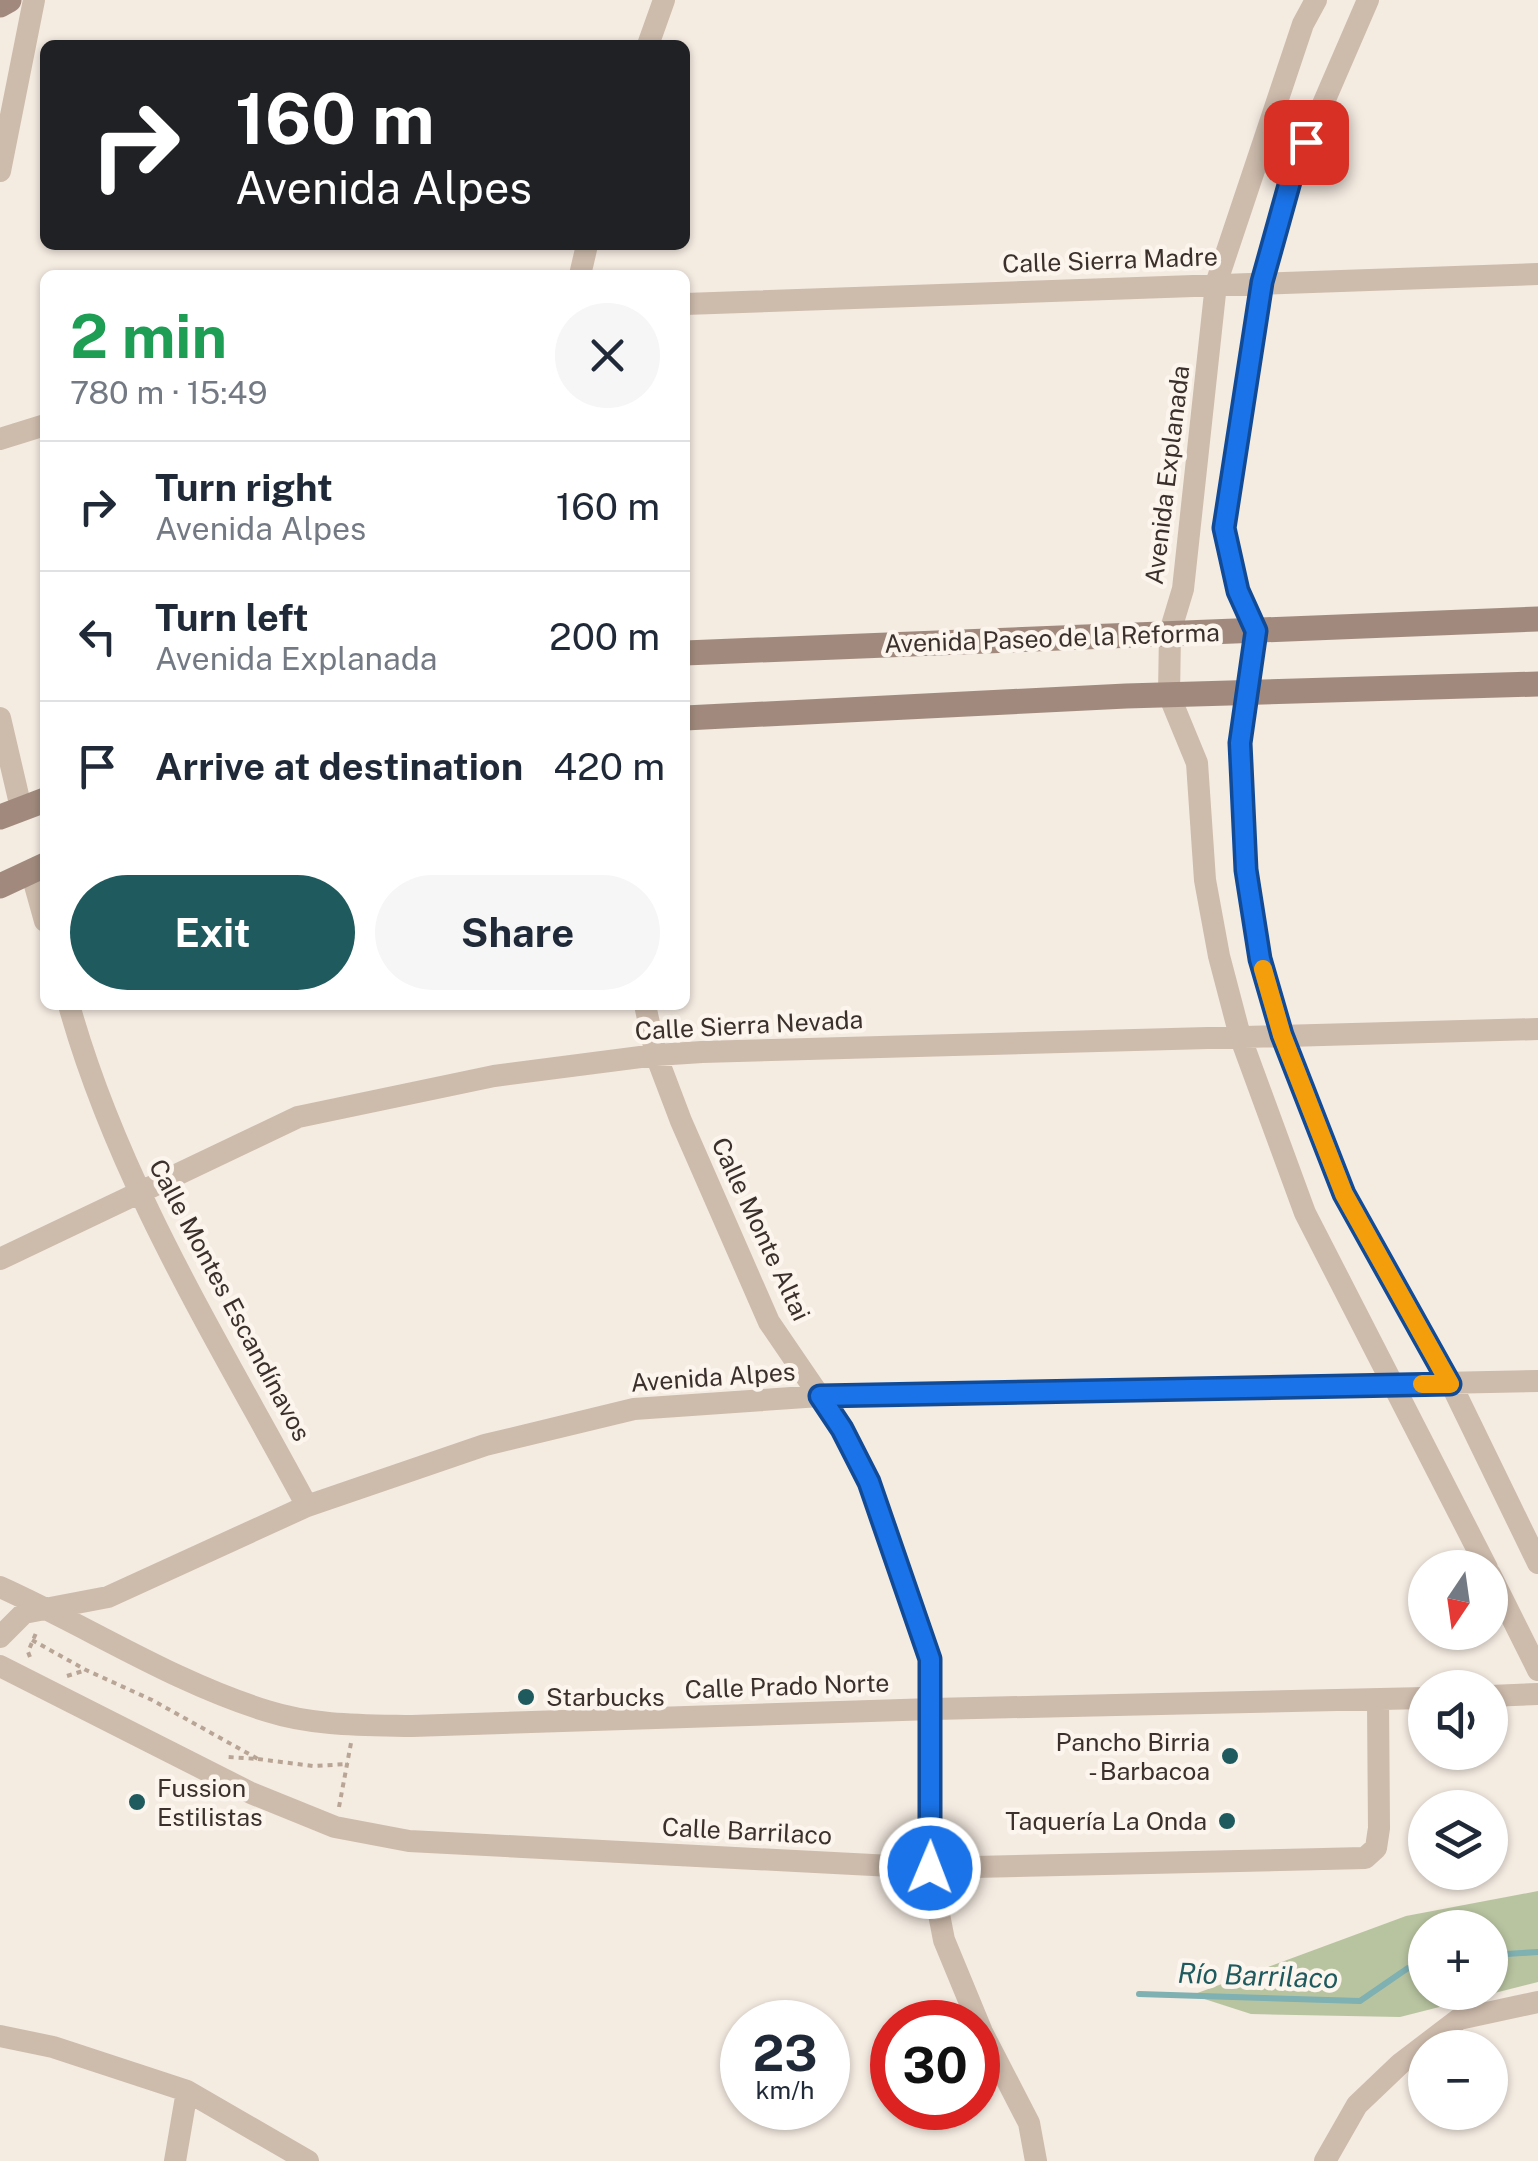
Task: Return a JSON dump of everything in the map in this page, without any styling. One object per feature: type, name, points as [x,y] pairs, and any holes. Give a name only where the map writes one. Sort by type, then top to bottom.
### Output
[{"type":"main road","points":[[0,4],[8,0]]},
{"type":"main road","name":"Avenida Paseo de la Reforma","points":[[690,653],[1538,619]]},
{"type":"main road","points":[[690,718],[1248,691],[1538,684]]},
{"type":"main road","points":[[0,886],[38,868]]},
{"type":"street","points":[[0,171],[34,0]]},
{"type":"street","points":[[650,40],[664,0]]},
{"type":"street","name":"Avenida Explanada","points":[[1316,0],[1304,24],[1216,284],[1184,589],[1170,632],[1169,695],[1197,764],[1205,880],[1240,1036],[1305,1213],[1477,1550]]},
{"type":"street","points":[[1368,0],[1291,178],[1262,282],[1224,528],[1238,591],[1256,631],[1240,743],[1246,870],[1260,959],[1282,1035],[1344,1194],[1450,1384],[1538,1563]]},
{"type":"street","name":"Calle Sierra Madre","points":[[690,304],[1538,274]]},
{"type":"street","points":[[0,439],[40,427]]},
{"type":"street","points":[[0,718],[22,808]]},
{"type":"street","name":"Calle Montes Escandínavos","points":[[69,1010],[138,1193],[307,1506]]},
{"type":"street","name":"Calle Monte Altai","points":[[646,1010],[656,1054],[681,1122],[769,1322],[842,1429],[869,1482],[930,1659],[930,1868],[944,1940],[982,2032],[1029,2123],[1036,2161]]},
{"type":"street","name":"Calle Sierra Nevada","points":[[0,1259],[298,1117],[494,1076],[656,1054],[1538,1029]]},
{"type":"street","name":"Avenida Alpes","points":[[0,1637],[24,1613],[108,1596],[307,1506],[485,1444],[634,1409],[820,1396],[1538,1382]]},
{"type":"street","name":"Calle Prado Norte","points":[[0,1587],[191,1681],[268,1711],[332,1725],[1408,1699]]},
{"type":"street","points":[[1508,1610],[1538,1670]]},
{"type":"street","name":"Calle Barrilaco","points":[[0,1666],[251,1793],[335,1827],[409,1841],[930,1868],[1365,1858],[1376,1848],[1379,1828],[1378,1700]]},
{"type":"street","points":[[1508,1695],[1538,1694]]},
{"type":"street","points":[[1325,2161],[1357,2105],[1400,2064],[1459,2019],[1538,2002]]},
{"type":"street","points":[[0,2036],[53,2047],[186,2091],[308,2161]]},
{"type":"street","points":[[176,2161],[186,2091]]},
{"type":"path","points":[[33,1664],[28,1652],[37,1631]]},
{"type":"path","points":[[32,1640],[258,1759]]},
{"type":"path","points":[[56,1694],[55,1680],[86,1670]]},
{"type":"path","points":[[335,1827],[354,1725]]},
{"type":"path","points":[[183,1758],[214,1756],[312,1766],[348,1764]]},
{"type":"green space","points":[[1538,1891],[1538,1982],[1508,1990],[1508,1910],[1438,1910]]},
{"type":"green space","points":[[1408,1916],[1408,2010],[1428,2010],[1400,2017],[1251,2014],[1192,1995]]},
{"type":"waterway","name":"Río Barrilaco","points":[[1508,1954],[1538,1952]]},
{"type":"waterway","name":"Río Barrilaco","points":[[1139,1994],[1360,2001],[1408,1968]]},
{"type":"slow traffic","points":[[1263,969],[1282,1035],[1344,1194],[1450,1384],[1422,1384]]},
{"type":"place","name":"Starbucks","points":[[526,1697]]},
{"type":"place","name":"Pancho Birria - Barbacoa","points":[[1230,1756]]},
{"type":"place","name":"Fussion Estilistas","points":[[137,1802]]},
{"type":"place","name":"Taquería La Onda","points":[[1227,1821]]},
{"type":"route","points":[[930,1868],[930,1659],[869,1482],[820,1396],[1450,1384],[1344,1194],[1282,1035],[1260,959],[1246,870],[1240,743],[1256,631],[1238,591],[1224,528],[1262,282],[1291,178],[1306,142]]}]
